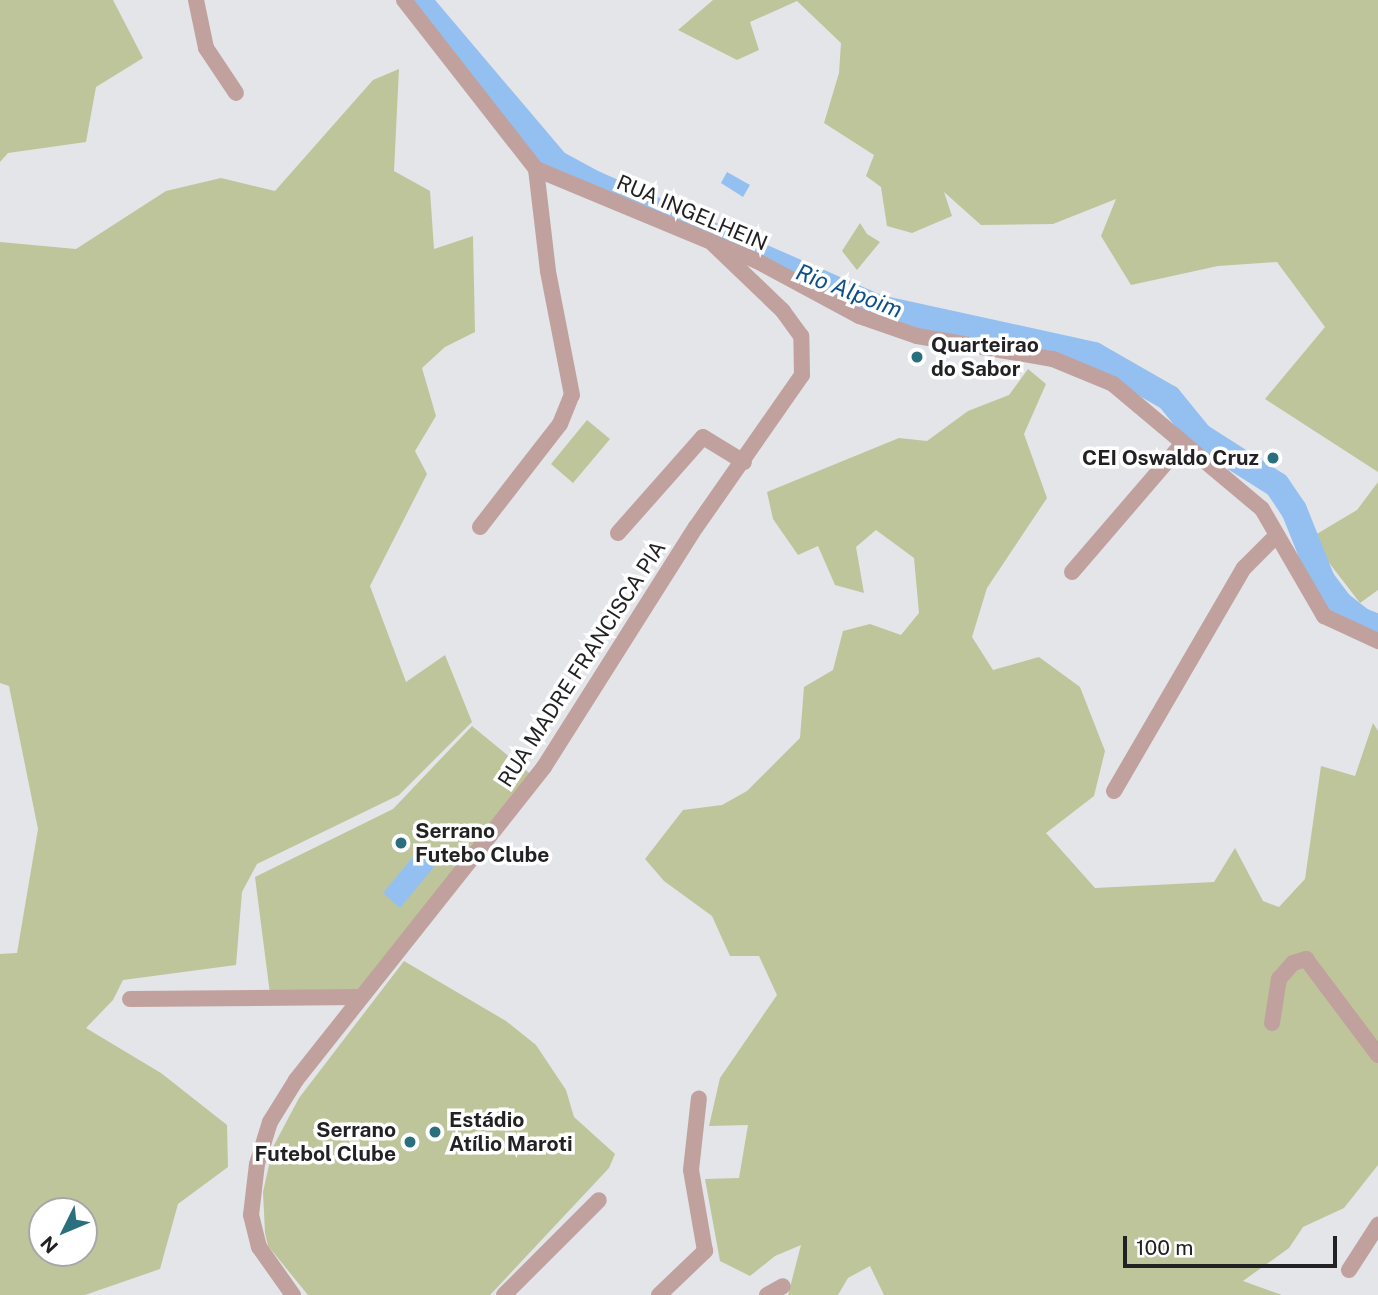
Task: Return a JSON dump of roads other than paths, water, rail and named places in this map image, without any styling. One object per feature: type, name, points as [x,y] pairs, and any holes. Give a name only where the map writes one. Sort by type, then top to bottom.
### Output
[{"type":"street","points":[[195,0],[206,48],[236,93]]},
{"type":"street","name":"RUA INGELHEIN","points":[[404,0],[536,169],[710,241],[859,316],[917,336],[1053,359],[1084,369],[1122,391],[1262,509],[1324,616],[1378,641]]},
{"type":"street","points":[[480,527],[560,424],[572,395],[548,271],[536,169]]},
{"type":"street","name":"RUA MADRE FRANCISCA PIA","points":[[293,1295],[267,1262],[254,1229],[252,1194],[257,1164],[270,1122],[291,1088],[360,997],[544,767],[695,527],[793,393],[802,375],[804,354],[801,336],[783,311],[710,241]]},
{"type":"street","points":[[618,533],[703,437],[744,462]]},
{"type":"street","points":[[1072,572],[1184,443]]},
{"type":"street","points":[[1114,791],[1244,568],[1276,536]]},
{"type":"street","points":[[1272,1023],[1279,979],[1293,963],[1306,959],[1378,1055]]},
{"type":"street","points":[[130,999],[360,997]]},
{"type":"street","points":[[659,1295],[705,1251],[691,1170],[699,1098]]},
{"type":"street","points":[[503,1295],[599,1200]]},
{"type":"street","points":[[1349,1270],[1378,1226]]},
{"type":"street","points":[[767,1295],[783,1286]]},
{"type":"water","points":[[727,172],[750,185],[743,197],[721,183]]},
{"type":"water","points":[[417,852],[434,867],[400,908],[383,893]]},
{"type":"waterway","name":"Rio Alpoim","points":[[418,0],[556,163],[595,184],[879,308],[1094,355],[1169,398],[1200,436],[1277,485],[1294,510],[1322,580],[1340,604],[1362,621],[1378,627]]},
{"type":"place","name":"Quarteirao do Sabor","points":[[917,357]]},
{"type":"place","name":"CEI Oswaldo Cruz","points":[[1273,458]]},
{"type":"place","name":"Serrano Futebo Clube","points":[[401,843]]},
{"type":"place","name":"Estádio Atílio Maroti","points":[[435,1132]]},
{"type":"place","name":"Serrano Futebol Clube","points":[[410,1142]]}]
